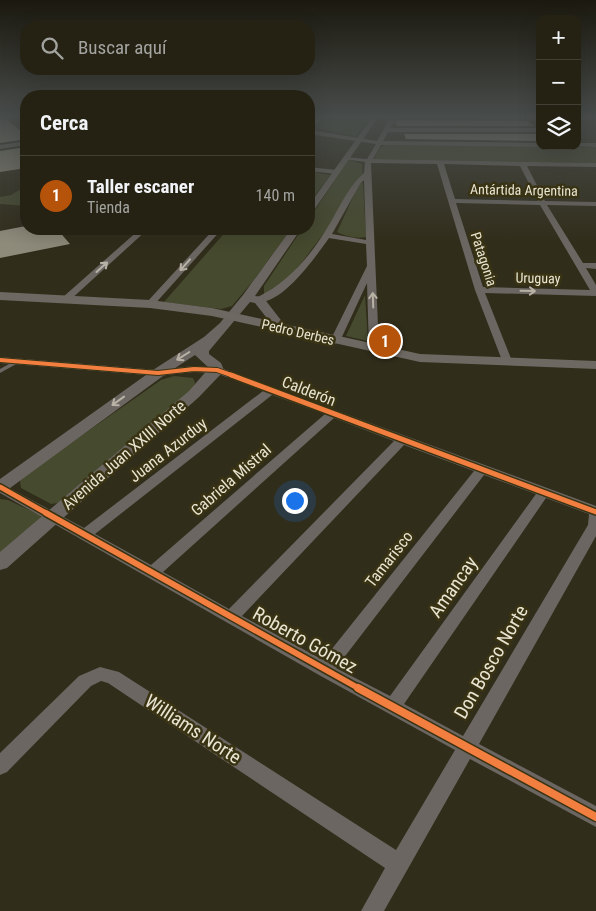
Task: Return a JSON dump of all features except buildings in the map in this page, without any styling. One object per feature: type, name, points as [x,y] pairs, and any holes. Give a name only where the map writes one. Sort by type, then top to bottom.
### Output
[{"type":"main road","name":"Pedro Derbes","points":[[0,296],[150,304],[212,312],[335,341],[425,358],[596,365]]},
{"type":"street","points":[[315,202],[346,159]]},
{"type":"street","points":[[350,159],[369,161],[596,165]]},
{"type":"street","points":[[369,161],[367,174],[374,349]]},
{"type":"street","name":"Patagonia","points":[[440,162],[479,290],[507,361]]},
{"type":"street","points":[[522,164],[542,202],[596,292]]},
{"type":"street","points":[[315,170],[336,172]]},
{"type":"street","points":[[253,299],[277,291],[293,279],[327,235],[357,183],[367,174]]},
{"type":"street","name":"Antártida Argentina","points":[[451,201],[596,204]]},
{"type":"street","points":[[66,299],[137,235]]},
{"type":"street","points":[[150,304],[213,235]]},
{"type":"street","points":[[216,370],[216,366],[202,354],[202,351],[209,340],[232,316],[253,299],[292,235]]},
{"type":"street","points":[[327,235],[371,243]]},
{"type":"street","points":[[335,341],[372,265]]},
{"type":"street","points":[[579,265],[596,266]]},
{"type":"street","name":"Uruguay","points":[[479,290],[596,292]]},
{"type":"street","points":[[253,299],[281,328]]},
{"type":"street","points":[[0,487],[158,372],[209,340]]},
{"type":"street","name":"Calderón","points":[[0,360],[158,372],[194,369],[216,370],[481,470],[596,511]]},
{"type":"street","name":"Avenida Juan XXIII Norte","points":[[0,563],[194,394],[216,370]]},
{"type":"street","name":"Juana Azurduy","points":[[85,535],[271,390]]},
{"type":"street","name":"Gabriela Mistral","points":[[152,572],[332,414]]},
{"type":"street","points":[[232,616],[402,440]]},
{"type":"street","name":"Tamarisco","points":[[325,670],[481,470]]},
{"type":"street","name":"Roberto Gómez","points":[[0,487],[325,670],[596,817]]},
{"type":"street","name":"Amancay","points":[[393,706],[544,492]]},
{"type":"street","name":"Don Bosco Norte","points":[[372,911],[595,525],[596,511]]},
{"type":"street","name":"Williams Norte","points":[[0,766],[86,680],[100,674],[113,676],[398,864]]},
{"type":"lane","points":[[0,371],[18,361]]},
{"type":"green space","points":[[374,159],[596,159],[596,163]]},
{"type":"green space","points":[[350,160],[362,164],[363,175],[355,182],[330,225],[291,277],[264,294],[264,286],[298,235],[315,235],[315,210]]},
{"type":"green space","points":[[315,172],[330,175],[315,196]]},
{"type":"green space","points":[[363,183],[366,237],[351,237],[337,232],[359,184]]},
{"type":"green space","points":[[20,190],[20,206],[0,204],[0,197],[11,195]]},
{"type":"green space","points":[[223,235],[287,235],[232,306],[221,309],[164,302]]},
{"type":"green space","points":[[365,295],[368,341],[346,336]]},
{"type":"green space","points":[[174,376],[193,378],[195,383],[192,390],[58,503],[51,504],[21,488],[20,481],[24,476],[161,380]]},
{"type":"green space","points":[[0,499],[8,500],[40,515],[41,518],[0,556]]},
{"type":"cycle path","points":[[0,360],[158,373],[194,369],[217,370],[596,512]]},
{"type":"cycle path","points":[[0,487],[325,670],[596,817]]},
{"type":"place","name":"Taller escaner","points":[[385,341]]}]
